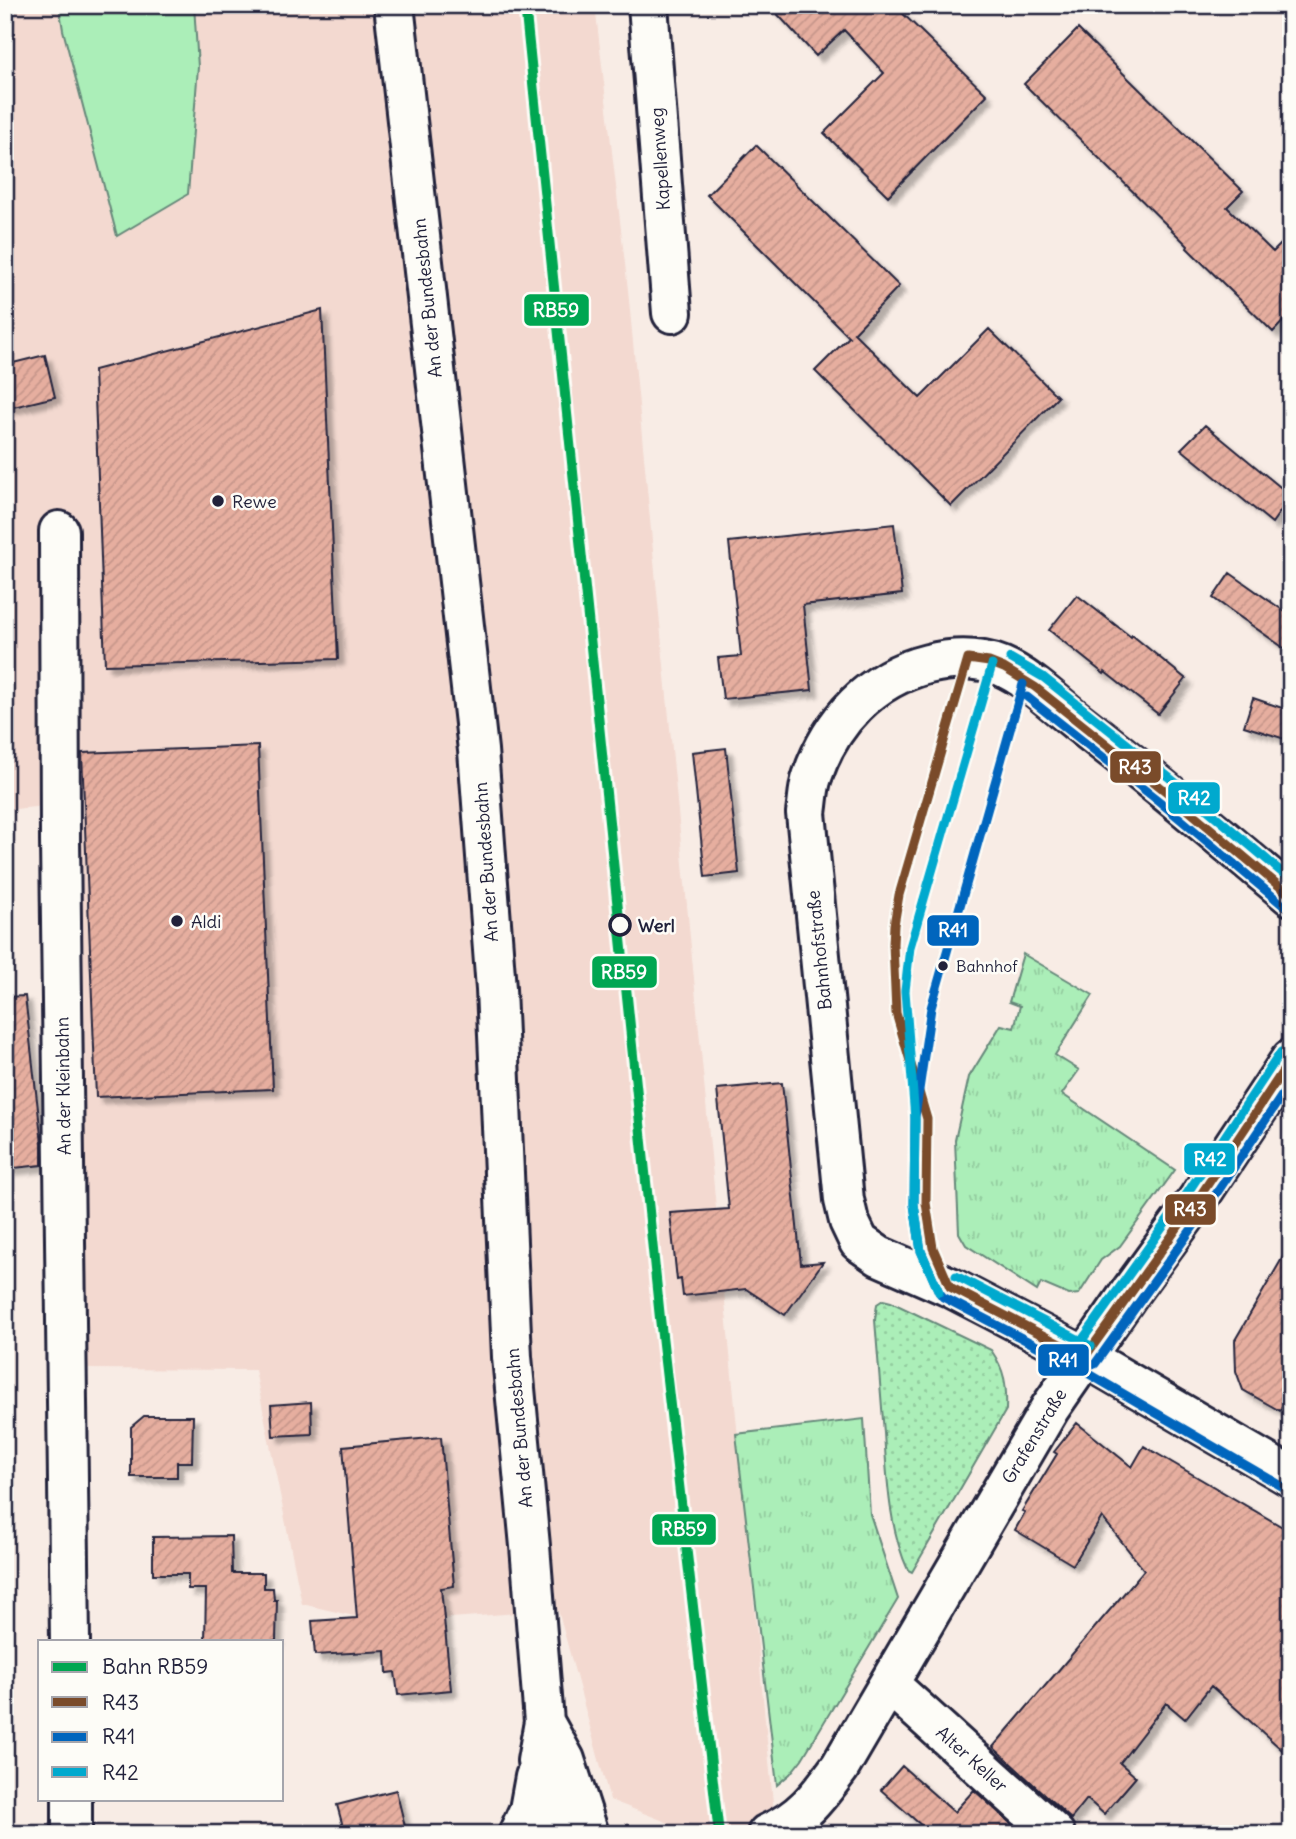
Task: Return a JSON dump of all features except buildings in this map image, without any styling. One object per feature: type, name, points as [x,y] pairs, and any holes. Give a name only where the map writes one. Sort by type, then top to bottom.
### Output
[{"type":"street","name":"An der Bundesbahn","points":[[394,5],[478,750],[496,989],[512,1357],[544,1722],[537,1761],[550,1834]]},
{"type":"street","name":"Kapellenweg","points":[[648,5],[672,313]]},
{"type":"street","name":"An der Kleinbahn","points":[[59,531],[70,1640]]},
{"type":"street","name":"Bahnhofstraße","points":[[1291,897],[1147,776],[1035,687],[1004,667],[989,662],[944,660],[918,666],[891,677],[860,699],[836,727],[821,753],[811,779],[806,813],[836,1129],[844,1200],[849,1221],[859,1242],[879,1256],[950,1287],[1084,1357],[1291,1477]]},
{"type":"street","name":"Grafenstraße","points":[[767,1834],[793,1821],[806,1810],[840,1767],[1050,1408],[1198,1199],[1291,1059]]},
{"type":"street","name":"Alter Keller","points":[[889,1684],[1055,1834]]},
{"type":"street","name":"An der Bundesbahn","points":[[544,1722],[565,1760],[589,1834]]},
{"type":"street","points":[[518,1834],[529,1810],[537,1761]]},
{"type":"street","points":[[72,1800],[72,1834]]},
{"type":"shaded area","points":[[5,5],[595,5],[628,290],[776,1834],[671,1834],[669,1823],[610,1800],[558,1610],[384,1623],[302,1604],[255,1370],[83,1369],[65,804],[5,810]]},
{"type":"green space","points":[[59,5],[194,5],[198,67],[188,194],[117,236],[63,30]]},
{"type":"green space","points":[[1023,954],[1093,995],[1055,1055],[1079,1070],[1062,1094],[1175,1170],[1120,1246],[1101,1260],[1079,1294],[1069,1295],[1041,1283],[1037,1291],[966,1245],[959,1233],[955,1140],[969,1077],[1001,1025],[1014,1028],[1020,1006],[1009,1002]]},
{"type":"green space","points":[[883,1300],[991,1350],[1002,1371],[1005,1386],[1006,1410],[912,1572],[908,1570],[897,1538],[888,1485],[875,1320],[877,1304]]},
{"type":"green space","points":[[864,1419],[870,1514],[898,1599],[802,1759],[777,1785],[736,1434]]},
{"type":"rail line","name":"RB59","points":[[525,5],[660,1318],[719,1834]]},
{"type":"transit line","name":"R42","points":[[1010,658],[1043,677],[1176,783],[1291,880]]},
{"type":"transit line","name":"R43","points":[[968,659],[989,662],[1004,668],[1035,687],[1291,896]]},
{"type":"transit line","name":"R43","points":[[950,1287],[933,1248],[926,1203],[927,1119],[896,1013],[893,944],[899,895],[968,659]]},
{"type":"transit line","name":"R42","points":[[939,1292],[921,1251],[914,1204],[915,1119],[905,991],[910,947],[992,665]]},
{"type":"transit line","name":"R41","points":[[1023,684],[931,1008],[915,1117],[914,1205],[921,1251],[943,1297],[1079,1368],[1285,1488]]},
{"type":"transit line","name":"R41","points":[[1027,697],[1160,802],[1283,905]]},
{"type":"transit line","name":"R42","points":[[1075,1350],[1188,1192],[1281,1052]]},
{"type":"transit line","name":"R43","points":[[1085,1357],[1198,1199],[1291,1059]]},
{"type":"transit line","name":"R41","points":[[1095,1364],[1208,1206],[1291,1082]]},
{"type":"transit line","name":"R42","points":[[956,1276],[1091,1346]]},
{"type":"transit line","name":"R43","points":[[950,1287],[1085,1357]]},
{"type":"place","name":"Rewe","points":[[218,501]]},
{"type":"place","name":"Aldi","points":[[177,921]]},
{"type":"place","name":"Werl","points":[[620,925]]},
{"type":"place","name":"Bahnhof","points":[[943,966]]}]
